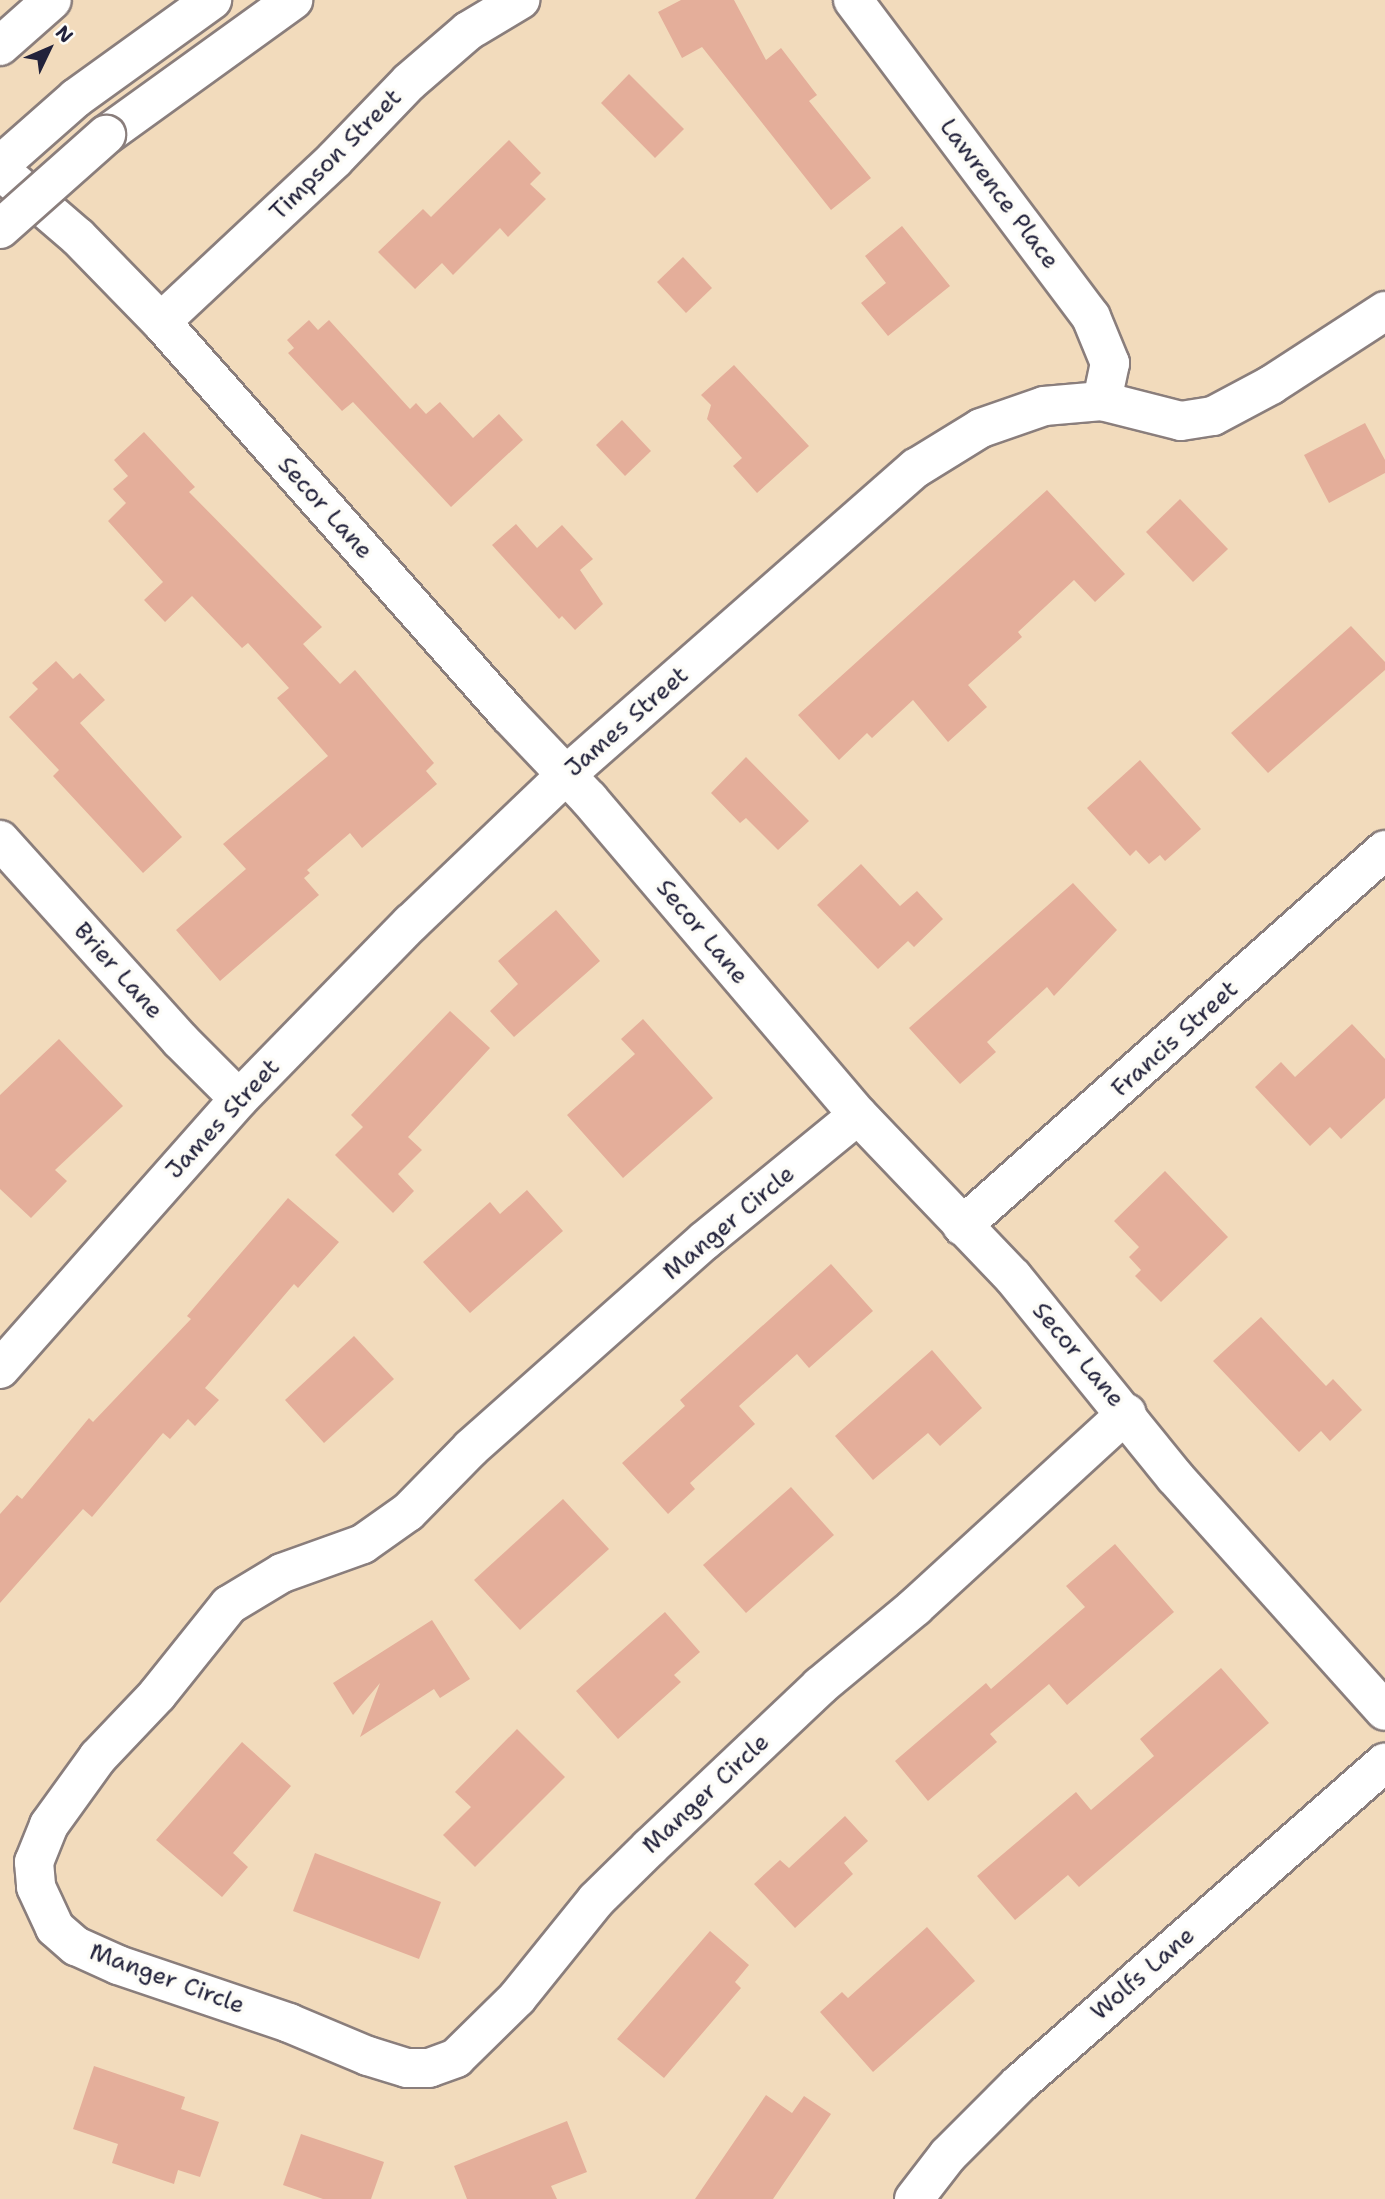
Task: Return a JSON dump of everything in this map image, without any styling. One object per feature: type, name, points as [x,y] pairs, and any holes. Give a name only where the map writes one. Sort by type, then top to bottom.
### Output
[{"type":"main road","points":[[0,46],[52,0]]},
{"type":"main road","points":[[0,167],[76,98],[212,0]]},
{"type":"main road","points":[[0,229],[106,135],[293,0]]},
{"type":"main road","name":"Timpson Street","points":[[162,321],[334,160],[410,82],[468,31],[520,0]]},
{"type":"main road","name":"Lawrence Place","points":[[853,0],[1091,317],[1110,363],[1102,401]]},
{"type":"main road","name":"Secor Lane","points":[[0,167],[78,237],[162,321],[566,775],[858,1115],[961,1226],[1013,1277],[1127,1413],[1175,1477],[1385,1711]]},
{"type":"main road","name":"James Street","points":[[0,1369],[239,1099],[411,923],[566,775],[916,468],[950,444],[1044,406],[1102,401],[1181,421],[1213,416],[1271,385],[1385,311]]},
{"type":"main road","name":"Brier Lane","points":[[0,841],[180,1041],[239,1099]]},
{"type":"main road","name":"Francis Street","points":[[961,1226],[1071,1133],[1385,850]]},
{"type":"main road","name":"Manger Circle","points":[[858,1115],[694,1250],[471,1448],[408,1512],[363,1544],[282,1573],[229,1605],[157,1695],[98,1757],[49,1825],[34,1862],[36,1887],[55,1928],[76,1946],[118,1965],[289,2023],[368,2056],[407,2068],[429,2068],[456,2058],[517,1998],[596,1900],[650,1847],[820,1686],[915,1607],[1127,1413]]},
{"type":"main road","name":"Wolfs Lane","points":[[914,2199],[948,2155],[1019,2084],[1385,1763]]},
{"type":"building","points":[[681,0],[734,0],[766,60],[781,48],[817,95],[809,101],[871,178],[831,210],[702,47],[682,58],[658,12]]},
{"type":"building","points":[[629,74],[684,129],[655,158],[601,103]]},
{"type":"building","points":[[509,140],[541,173],[530,184],[546,199],[508,237],[500,228],[453,275],[442,263],[415,289],[378,252],[423,209],[431,217]]},
{"type":"building","points":[[902,226],[950,286],[888,336],[861,303],[886,283],[865,256]]},
{"type":"building","points":[[683,257],[712,288],[686,313],[657,282]]},
{"type":"building","points":[[309,320],[318,330],[329,320],[410,409],[416,403],[426,414],[440,402],[473,438],[499,414],[523,440],[451,507],[353,402],[342,411],[288,353],[294,348],[287,340]]},
{"type":"building","points":[[734,365],[809,446],[757,493],[733,466],[742,458],[707,419],[711,405],[701,395]]},
{"type":"building","points":[[622,420],[651,451],[625,476],[596,445]]},
{"type":"building","points":[[1365,423],[1385,460],[1385,473],[1329,503],[1304,455]]},
{"type":"building","points":[[144,432],[195,487],[189,492],[322,627],[303,644],[340,684],[355,670],[434,763],[426,771],[437,784],[362,848],[350,833],[307,870],[310,873],[304,878],[319,895],[220,981],[176,930],[246,869],[223,844],[328,756],[277,698],[289,688],[248,643],[242,648],[192,596],[165,622],[144,600],[163,582],[108,521],[126,503],[113,489],[128,476],[114,460]]},
{"type":"building","points":[[1047,490],[1125,574],[1095,602],[1074,580],[1018,632],[1022,637],[968,685],[987,707],[948,742],[913,700],[872,738],[867,733],[839,760],[798,715]]},
{"type":"building","points":[[1180,499],[1228,549],[1193,582],[1146,532]]},
{"type":"building","points":[[516,524],[537,548],[562,525],[593,559],[580,570],[603,604],[575,630],[562,616],[559,619],[492,545]]},
{"type":"building","points":[[1351,626],[1385,662],[1385,670],[1268,773],[1231,733]]},
{"type":"building","points":[[56,661],[73,679],[80,673],[105,700],[80,723],[182,837],[143,873],[53,776],[59,770],[9,717],[38,689],[32,683]]},
{"type":"building","points":[[746,757],[809,821],[778,850],[746,818],[740,823],[711,793]]},
{"type":"building","points":[[1140,760],[1201,829],[1165,861],[1160,855],[1149,864],[1136,850],[1130,856],[1087,808]]},
{"type":"building","points":[[861,864],[900,906],[917,891],[943,919],[914,947],[908,941],[878,969],[817,905]]},
{"type":"building","points":[[1073,883],[1117,930],[1054,996],[1047,987],[987,1042],[996,1052],[960,1084],[909,1028]]},
{"type":"building","points":[[556,910],[600,961],[514,1037],[490,1011],[518,984],[498,961]]},
{"type":"building","points":[[450,1011],[490,1048],[408,1137],[422,1150],[398,1174],[414,1191],[393,1213],[335,1155],[363,1127],[351,1115]]},
{"type":"building","points":[[643,1019],[713,1098],[623,1178],[567,1115],[635,1054],[621,1039]]},
{"type":"building","points":[[1352,1024],[1385,1059],[1385,1098],[1341,1139],[1330,1127],[1310,1146],[1255,1087],[1281,1062],[1295,1077]]},
{"type":"building","points":[[59,1039],[123,1106],[55,1170],[67,1181],[31,1218],[0,1189],[0,1095]]},
{"type":"building","points":[[1165,1171],[1228,1237],[1161,1302],[1135,1276],[1141,1270],[1129,1257],[1139,1247],[1114,1221]]},
{"type":"building","points":[[527,1190],[563,1231],[470,1313],[423,1262],[490,1202],[500,1214]]},
{"type":"building","points":[[288,1198],[339,1242],[298,1288],[294,1284],[205,1388],[219,1400],[195,1426],[188,1419],[170,1439],[163,1433],[92,1517],[83,1509],[0,1603],[0,1514],[17,1495],[22,1499],[89,1418],[93,1422],[191,1319],[187,1316]]},
{"type":"building","points":[[831,1264],[873,1311],[809,1368],[797,1354],[739,1406],[755,1424],[690,1483],[695,1489],[668,1514],[622,1463],[685,1406],[680,1400]]},
{"type":"building","points":[[1261,1317],[1326,1386],[1333,1379],[1362,1410],[1330,1441],[1321,1431],[1299,1452],[1213,1361]]},
{"type":"building","points":[[354,1336],[394,1379],[324,1443],[285,1400]]},
{"type":"building","points":[[932,1350],[982,1408],[940,1446],[928,1433],[873,1480],[835,1436]]},
{"type":"building","points":[[791,1487],[834,1535],[746,1613],[703,1565]]},
{"type":"building","points":[[563,1499],[609,1549],[520,1630],[474,1580]]},
{"type":"building","points":[[1115,1544],[1174,1612],[1067,1705],[1049,1684],[990,1734],[997,1742],[928,1801],[895,1761],[986,1683],[991,1689],[1085,1607],[1066,1586]]},
{"type":"building","points":[[665,1612],[700,1652],[674,1675],[681,1682],[618,1739],[576,1691]]},
{"type":"building","points":[[432,1620],[470,1679],[440,1698],[434,1689],[360,1737],[380,1683],[353,1715],[333,1683]]},
{"type":"building","points":[[1221,1668],[1269,1723],[1079,1887],[1068,1875],[1015,1920],[977,1876],[1076,1792],[1091,1810],[1154,1756],[1140,1739]]},
{"type":"building","points":[[517,1729],[565,1777],[475,1867],[443,1835],[471,1807],[455,1792]]},
{"type":"building","points":[[242,1742],[291,1786],[233,1853],[248,1867],[222,1897],[156,1840]]},
{"type":"building","points":[[845,1816],[868,1841],[844,1863],[853,1874],[795,1928],[754,1884],[780,1860],[789,1868]]},
{"type":"building","points":[[315,1853],[441,1902],[419,1959],[293,1911]]},
{"type":"building","points":[[927,1927],[975,1981],[873,2072],[820,2012],[842,1992],[848,1998]]},
{"type":"building","points":[[710,1931],[749,1965],[735,1982],[741,1988],[664,2078],[617,2039]]},
{"type":"building","points":[[94,2066],[185,2097],[181,2109],[219,2122],[200,2177],[178,2170],[174,2184],[112,2163],[118,2144],[73,2129]]},
{"type":"building","points":[[766,2095],[792,2113],[804,2096],[831,2114],[773,2199],[695,2199]]},
{"type":"building","points":[[567,2121],[587,2172],[551,2186],[557,2199],[467,2199],[454,2166]]},
{"type":"building","points":[[301,2134],[384,2162],[371,2199],[323,2199],[283,2185]]}]
